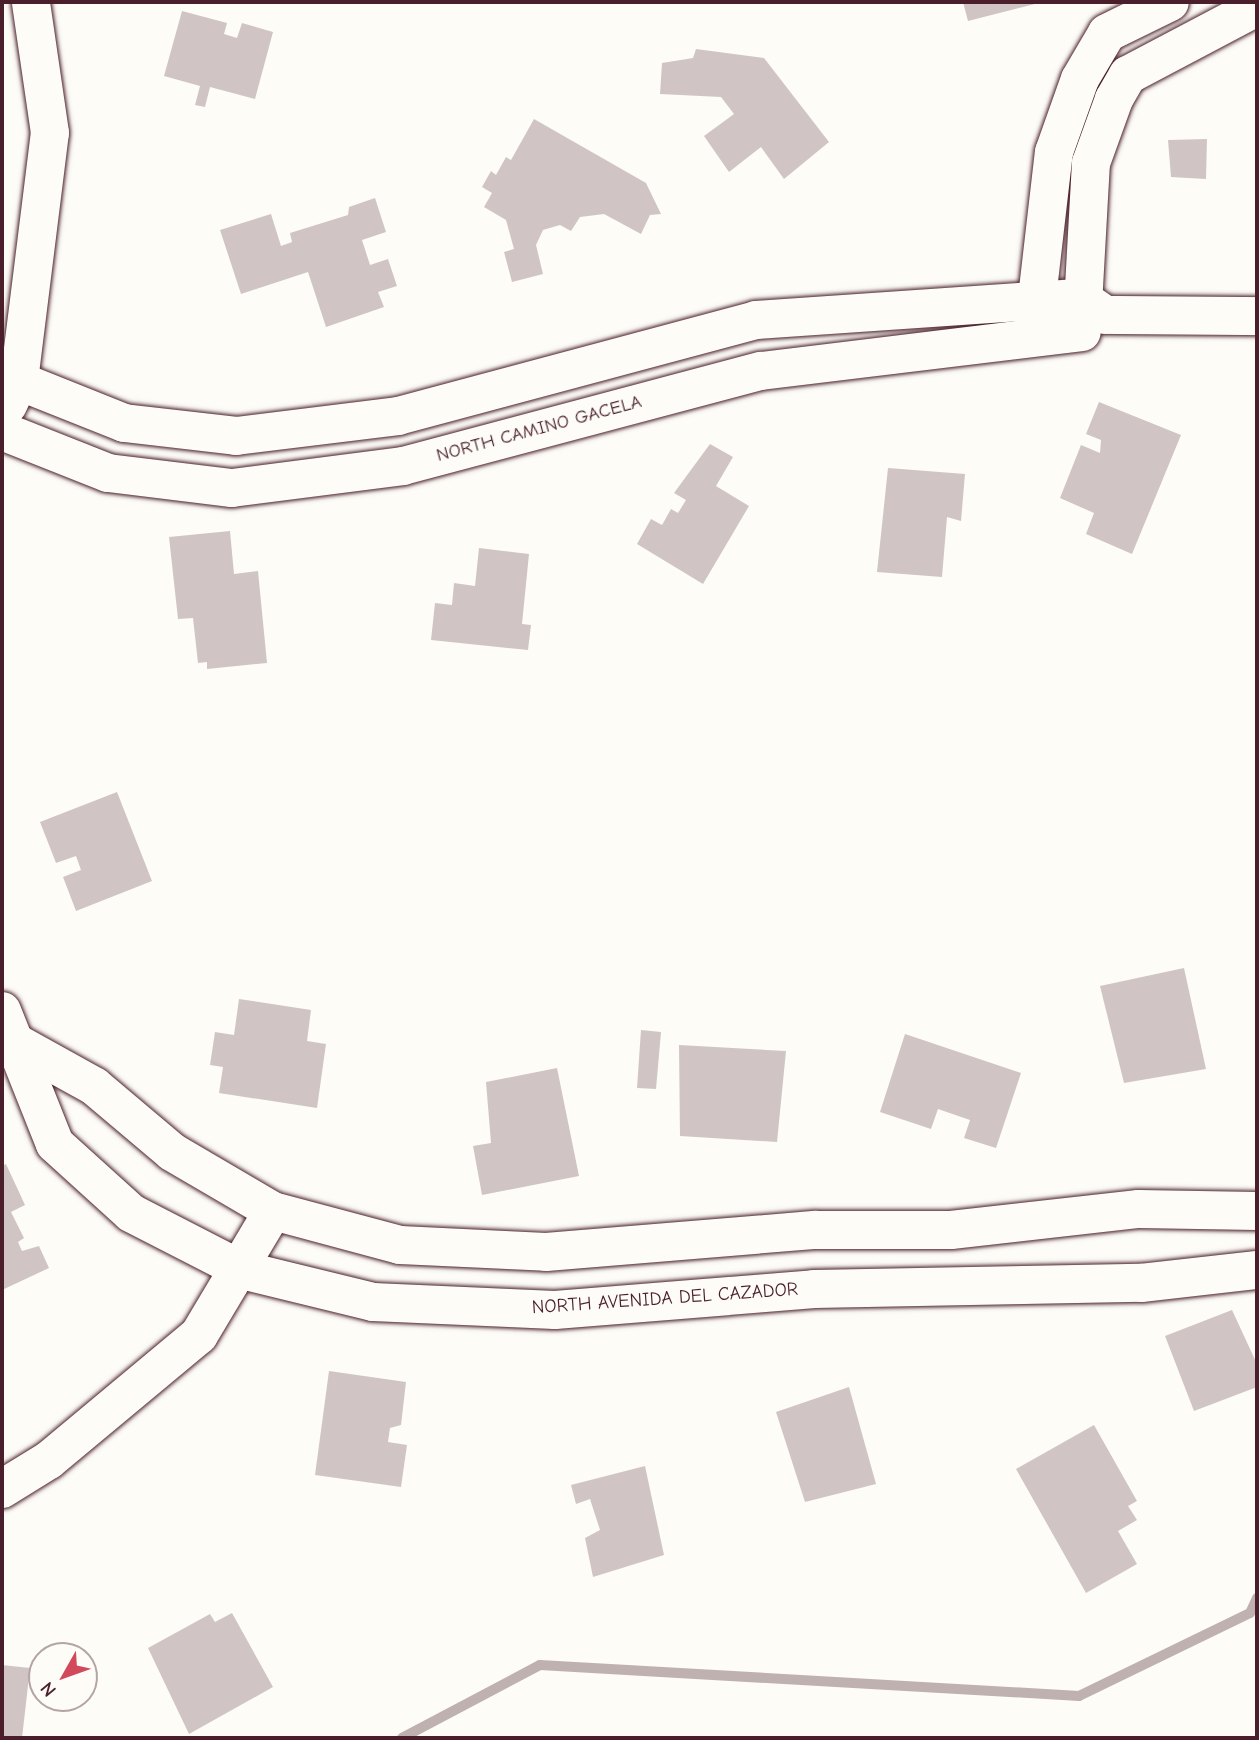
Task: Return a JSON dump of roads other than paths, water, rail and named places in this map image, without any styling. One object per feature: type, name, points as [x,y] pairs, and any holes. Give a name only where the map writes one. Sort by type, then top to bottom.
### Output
[{"type":"street","points":[[2,419],[19,381],[50,133],[31,2]]},
{"type":"street","points":[[1034,318],[1054,152],[1080,79],[1107,33],[1170,2]]},
{"type":"street","points":[[1089,315],[1091,163],[1128,75],[1257,7]]},
{"type":"street","name":"NORTH CAMINO GACELA","points":[[19,381],[124,423],[236,436],[398,416],[756,320],[1034,318],[1089,315],[1257,316]]},
{"type":"street","name":"NORTH CAMINO GACELA","points":[[2,431],[108,474],[232,488],[403,466],[761,371],[1034,318]]},
{"type":"street","points":[[536,430],[540,377]]},
{"type":"street","name":"NORTH AVENIDA DEL CAZADOR","points":[[10,1028],[94,1086],[172,1152],[274,1211],[400,1245],[546,1252],[816,1230],[951,1230],[1139,1209],[1257,1211]]},
{"type":"street","name":"NORTH AVENIDA DEL CAZADOR","points":[[10,1028],[55,1144],[131,1213],[242,1270],[373,1302],[555,1310],[814,1289],[1141,1283],[1257,1270]]},
{"type":"street","points":[[2,1489],[60,1451],[199,1335],[242,1270],[274,1211]]},
{"type":"waterway","points":[[402,1738],[540,1665],[1079,1696],[1250,1613],[1257,1598]]}]
